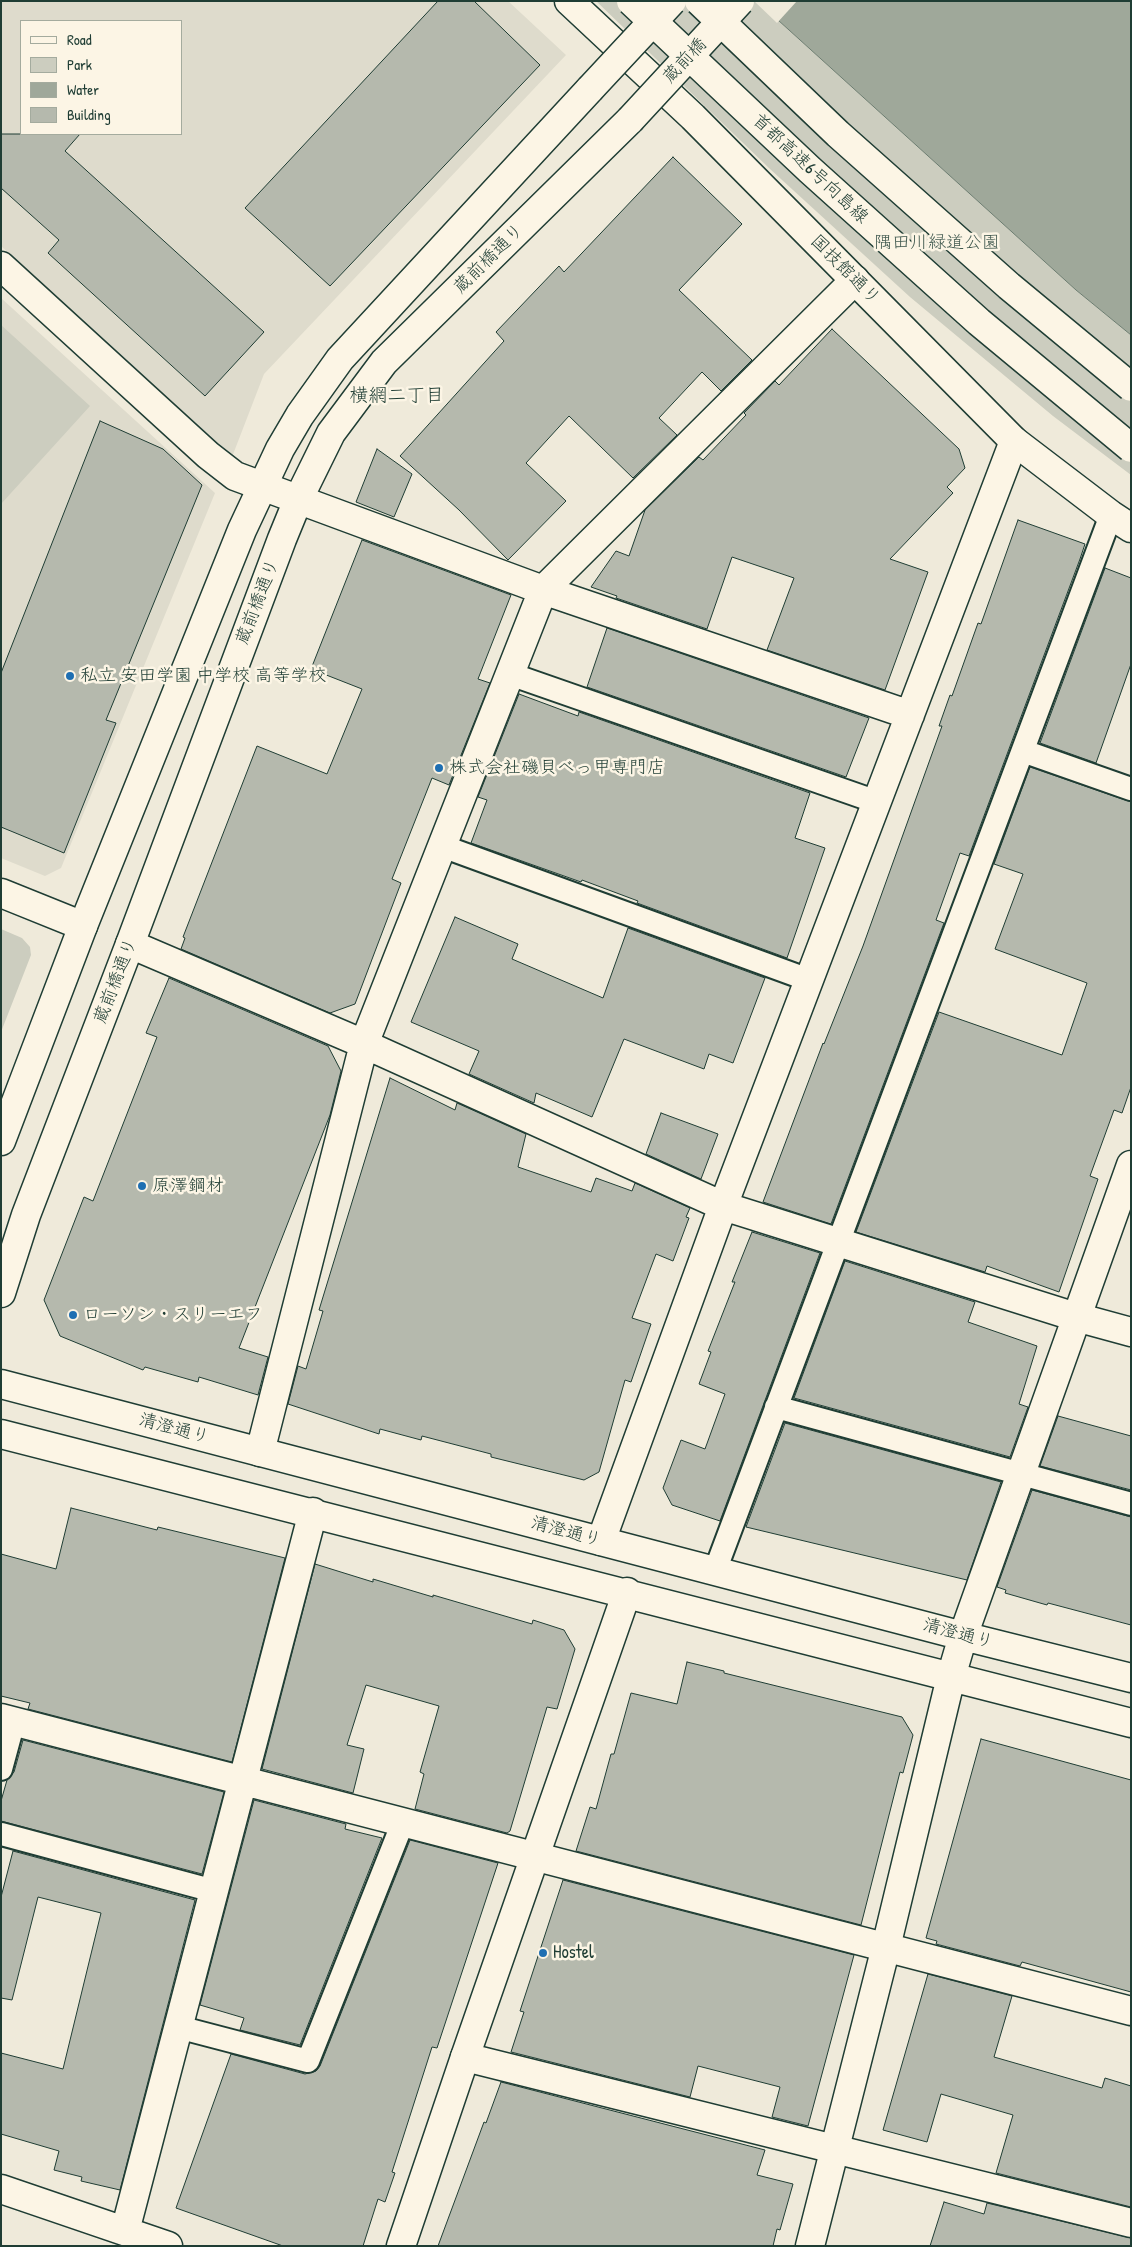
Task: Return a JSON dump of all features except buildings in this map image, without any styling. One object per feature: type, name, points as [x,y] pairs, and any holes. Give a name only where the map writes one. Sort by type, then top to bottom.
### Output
[{"type":"main road","name":"国技館通り","points":[[569,1],[693,118],[1014,441],[1121,521]]},
{"type":"main road","name":"首都高速6号向島線","points":[[631,1],[810,170],[978,322],[1131,448]]},
{"type":"main road","points":[[1,1141],[83,926],[242,530],[280,449],[300,415],[340,359],[672,1]]},
{"type":"main road","points":[[699,1],[838,134],[1009,286],[1131,387]]},
{"type":"main road","name":"蔵前橋","points":[[630,120],[740,1]]},
{"type":"main road","name":"蔵前橋通り","points":[[1,1294],[26,1215],[298,500],[331,433],[384,362],[630,120]]},
{"type":"main road","points":[[1,266],[208,455],[235,476],[543,590],[910,716]]},
{"type":"main road","points":[[260,1452],[364,1044],[543,590],[855,280]]},
{"type":"main road","points":[[601,1541],[723,1206],[1014,441]]},
{"type":"main road","points":[[1,893],[83,926]]},
{"type":"main road","points":[[130,944],[364,1044],[723,1206],[1076,1317],[1131,1332]]},
{"type":"main road","points":[[810,2246],[886,1947],[951,1677],[963,1636],[1131,1165]]},
{"type":"main road","name":"清澄通り","points":[[1,1384],[963,1636],[1131,1678]]},
{"type":"main road","points":[[1,1434],[1131,1722]]},
{"type":"main road","points":[[125,2231],[313,1512]]},
{"type":"main road","points":[[401,2246],[464,2057],[536,1857],[627,1592]]},
{"type":"main road","points":[[8,1720],[1131,2011]]},
{"type":"main road","points":[[464,2057],[1131,2223]]},
{"type":"main road","points":[[1,2190],[168,2246]]},
{"type":"lane","points":[[715,1571],[1023,750],[1121,521]]},
{"type":"lane","points":[[510,674],[877,802]]},
{"type":"lane","points":[[1023,750],[1131,789]]},
{"type":"lane","points":[[442,846],[809,980]]},
{"type":"lane","points":[[776,1407],[1131,1504]]},
{"type":"lane","points":[[1,1769],[8,1720]]},
{"type":"lane","points":[[178,2027],[308,2061],[403,1822]]},
{"type":"lane","points":[[1,1834],[214,1891]]},
{"type":"shaded area","points":[[1,1],[508,1],[566,55],[264,374],[232,457],[1,246]]},
{"type":"shaded area","name":"私立 安田学園 中学校 高等学校","points":[[1,298],[215,493],[61,868],[45,876],[1,858]]},
{"type":"green space","name":"隅田川緑道公園","points":[[596,1],[757,1],[1076,290],[1131,335],[1131,475],[1053,416],[910,297],[770,169]]},
{"type":"green space","points":[[1,325],[90,406],[1,504]]},
{"type":"green space","points":[[1,929],[22,938],[30,947],[31,955],[1,1032]]},
{"type":"water","points":[[757,1],[1131,1],[1131,335],[1076,290]]},
{"type":"pier","points":[[754,1],[797,1],[777,23]]},
{"type":"place","name":"私立 安田学園 中学校 高等学校","points":[[70,676]]},
{"type":"place","name":"株式会社磯貝べっ甲専門店","points":[[439,768]]},
{"type":"place","name":"原澤鋼材","points":[[142,1186]]},
{"type":"place","name":"ローソン・スリーエフ","points":[[73,1315]]},
{"type":"place","name":"Hostel","points":[[543,1953]]},
{"type":"district","name":"横網二丁目","points":[[397,396]]}]
